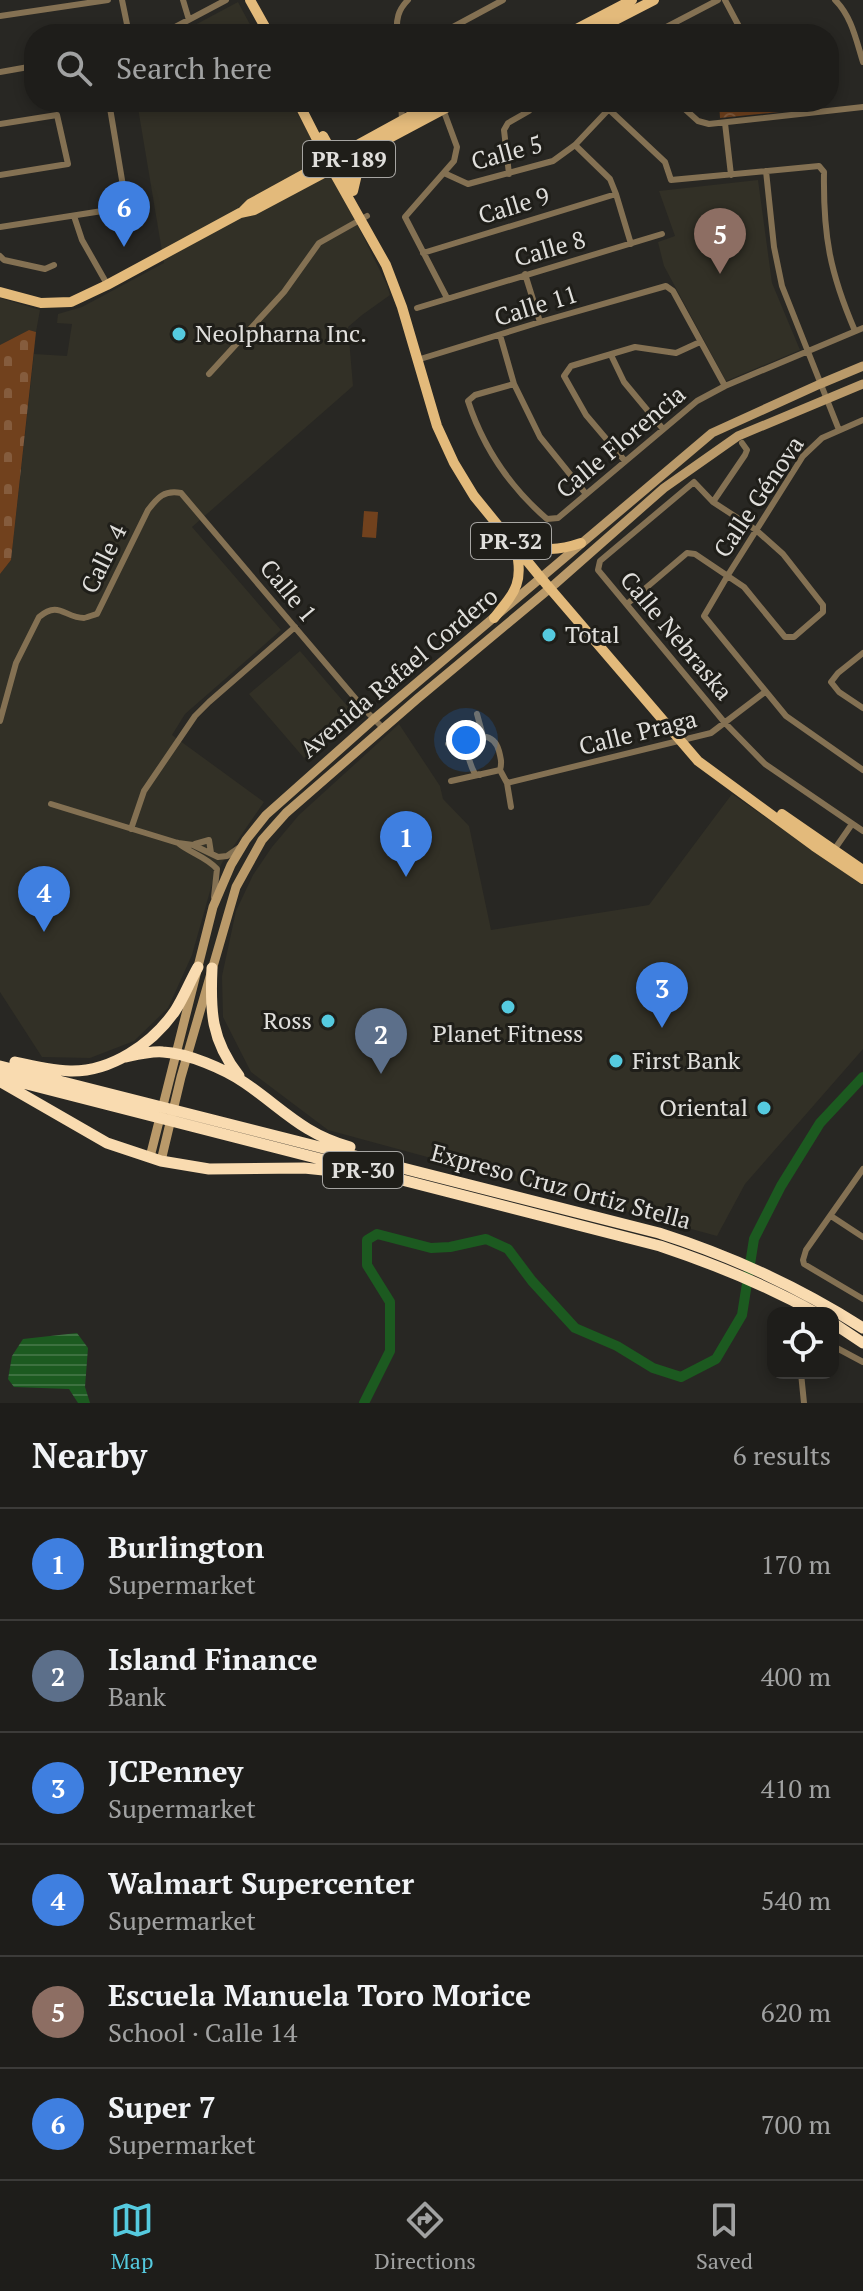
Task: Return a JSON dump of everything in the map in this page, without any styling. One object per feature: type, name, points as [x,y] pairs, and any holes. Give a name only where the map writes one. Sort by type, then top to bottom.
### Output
[{"type":"highway","points":[[126,1057],[173,1014],[198,967]]},
{"type":"highway","points":[[212,968],[214,1030],[224,1053],[245,1083]]},
{"type":"highway","points":[[0,1064],[14,1062],[83,1071],[151,1052],[182,1056],[217,1068],[245,1083],[310,1132],[366,1152],[393,1172]]},
{"type":"highway","name":"Expreso Cruz Ortiz Stella","points":[[0,1064],[393,1172]]},
{"type":"highway","points":[[0,1080],[100,1139],[156,1159],[209,1169],[314,1168],[358,1175],[393,1172]]},
{"type":"highway","name":"Expreso Cruz Ortiz Stella","points":[[0,1080],[659,1233],[819,1301],[863,1328]]},
{"type":"highway","name":"Expreso Cruz Ortiz Stella","points":[[778,1286],[808,1307]]},
{"type":"highway","points":[[839,1327],[863,1343]]},
{"type":"main road","points":[[247,0],[258,24]]},
{"type":"main road","points":[[247,0],[263,24]]},
{"type":"main road","points":[[586,24],[632,0]]},
{"type":"main road","points":[[607,24],[654,0]]},
{"type":"main road","name":"PR-32","points":[[304,112],[324,144]]},
{"type":"main road","name":"PR-32","points":[[310,112],[341,183],[399,280],[420,359],[441,421],[455,453],[486,501],[543,575],[684,741],[863,879]]},
{"type":"main road","name":"PR-189","points":[[333,163],[356,144],[402,119],[422,112]]},
{"type":"main road","name":"PR-189","points":[[0,292],[41,303],[71,302],[240,213],[250,204],[377,145],[430,112]]},
{"type":"main road","points":[[341,183],[330,176],[309,175],[324,144],[337,148],[356,144]]},
{"type":"main road","points":[[353,191],[357,174],[377,145]]},
{"type":"main road","name":"PR-32","points":[[333,163],[353,191],[364,217]]},
{"type":"main road","name":"Avenida Rafael Cordero","points":[[182,1056],[198,967],[215,902],[244,844],[266,815],[374,719],[712,433],[863,366]]},
{"type":"main road","name":"Avenida Rafael Cordero","points":[[156,1159],[182,1056],[236,887],[262,840],[286,813],[664,488],[738,436],[863,384]]},
{"type":"main road","points":[[494,618],[514,593],[519,581],[518,544],[543,550],[581,543]]},
{"type":"main road","name":"PR-32","points":[[832,854],[863,870]]},
{"type":"street","points":[[0,16],[108,0]]},
{"type":"street","points":[[122,0],[127,24]]},
{"type":"street","points":[[183,0],[189,20]]},
{"type":"street","points":[[181,24],[226,0]]},
{"type":"street","points":[[396,24],[400,8],[408,0]]},
{"type":"street","points":[[459,24],[503,0]]},
{"type":"street","points":[[672,24],[718,0]]},
{"type":"street","points":[[725,0],[738,24]]},
{"type":"street","points":[[835,0],[853,28],[863,62]]},
{"type":"street","points":[[0,72],[24,68]]},
{"type":"street","points":[[839,110],[863,107]]},
{"type":"street","points":[[0,227],[115,209],[123,204],[125,198],[111,112]]},
{"type":"street","points":[[402,112],[402,119]]},
{"type":"street","points":[[442,112],[457,147],[454,161],[405,217],[447,298]]},
{"type":"street","points":[[509,174],[504,130],[508,123],[527,112]]},
{"type":"street","name":"Calle 5","points":[[444,173],[468,184],[553,161],[575,145],[606,112]]},
{"type":"street","points":[[612,112],[665,162],[671,180],[819,166],[824,172],[823,212],[829,258],[839,294],[855,331]]},
{"type":"street","points":[[688,112],[698,121],[709,124],[820,112]]},
{"type":"street","points":[[0,124],[57,115],[68,164],[0,175]]},
{"type":"street","points":[[725,123],[731,175]]},
{"type":"street","points":[[575,145],[610,179],[631,244]]},
{"type":"street","points":[[766,171],[774,247],[782,286],[839,430]]},
{"type":"street","name":"Calle 9","points":[[423,253],[616,194]]},
{"type":"street","points":[[74,216],[82,240],[107,285]]},
{"type":"street","points":[[209,374],[284,292],[319,243],[364,217]]},
{"type":"street","name":"Calle 8","points":[[417,308],[662,234]]},
{"type":"street","points":[[0,256],[4,260],[45,269],[54,265]]},
{"type":"street","points":[[525,274],[540,322]]},
{"type":"street","name":"Calle 11","points":[[420,359],[666,286],[673,291],[700,342]]},
{"type":"street","name":"Calle Florencia","points":[[514,384],[475,395],[468,401],[476,426],[498,466],[536,510],[547,519],[558,518],[697,401],[725,386],[863,328]]},
{"type":"street","points":[[500,335],[514,384],[540,437],[586,494]]},
{"type":"street","points":[[625,461],[586,415],[564,376],[571,366],[635,347],[676,353],[700,342],[725,386]]},
{"type":"street","points":[[611,355],[624,382],[663,429]]},
{"type":"street","name":"Calle Génova","points":[[765,692],[704,616],[803,456],[822,438],[863,420]]},
{"type":"street","points":[[627,604],[687,553],[695,554],[744,587],[785,637],[794,637],[823,612],[823,605],[783,554],[756,530],[713,502],[745,455],[747,450],[742,443]]},
{"type":"street","name":"Calle Nebraska","points":[[713,502],[694,482],[600,561],[598,570],[725,723],[765,764],[863,831]]},
{"type":"street","name":"Calle 1","points":[[159,495],[170,491],[181,493],[384,729]]},
{"type":"street","name":"Calle 4","points":[[0,721],[16,663],[39,617],[57,609],[84,618],[97,614],[148,510],[159,495]]},
{"type":"street","points":[[131,829],[144,791],[195,716],[295,627]]},
{"type":"street","points":[[863,653],[831,682],[839,692],[863,708]]},
{"type":"street","points":[[765,692],[786,716],[863,770]]},
{"type":"street","name":"Calle Praga","points":[[507,783],[711,733],[765,692]]},
{"type":"street","points":[[477,714],[483,736]]},
{"type":"street","points":[[448,744],[483,736],[492,737],[502,763],[500,770],[507,783],[511,807]]},
{"type":"street","points":[[469,740],[467,745],[472,768],[475,774],[480,775]]},
{"type":"street","points":[[451,781],[500,770]]},
{"type":"street","points":[[51,804],[178,843],[193,845],[209,840],[211,853],[218,857],[227,856],[244,844]]},
{"type":"street","points":[[832,854],[852,824]]},
{"type":"street","points":[[178,843],[217,869],[215,902]]},
{"type":"street","points":[[862,1171],[806,1250],[803,1260],[804,1264],[863,1299]]},
{"type":"street","points":[[831,1216],[863,1237]]},
{"type":"street","points":[[839,1349],[863,1362]]},
{"type":"street","points":[[802,1379],[804,1403]]},
{"type":"shaded area","points":[[238,2],[250,24],[197,24]]},
{"type":"shaded area","points":[[139,112],[297,112],[340,189],[390,295],[348,327],[353,386],[192,527],[281,630],[185,714],[172,735],[264,802],[222,863],[212,884],[192,955],[168,1008],[134,1041],[90,1058],[42,1057],[0,992],[0,574],[11,560],[34,354],[67,356],[72,324],[57,323],[58,314],[82,307],[164,263]]},
{"type":"shaded area","points":[[758,180],[772,283],[800,350],[726,381],[664,266],[658,242],[675,236],[659,191]]},
{"type":"shaded area","points":[[0,298],[40,310],[36,332],[29,330],[0,345]]},
{"type":"shaded area","points":[[300,651],[355,715],[304,758],[249,694]]},
{"type":"shaded area","points":[[399,724],[440,786],[443,799],[469,826],[491,930],[649,905],[732,794],[863,885],[863,1049],[745,1184],[717,1236],[328,1130],[251,1072],[223,1017],[222,976],[236,911],[253,875],[299,815]]},
{"type":"shaded area","points":[[77,1333],[88,1348],[85,1387],[90,1403],[78,1403],[69,1389],[14,1387],[8,1379],[12,1356],[23,1339]]},
{"type":"green space","points":[[720,112],[779,112],[720,118]]},
{"type":"green space","points":[[29,330],[36,332],[11,560],[0,574],[0,345]]},
{"type":"green space","points":[[364,511],[378,512],[376,538],[362,537]]},
{"type":"waterway","points":[[364,1403],[390,1351],[390,1302],[367,1265],[367,1240],[377,1234],[431,1248],[486,1239],[508,1249],[575,1328],[617,1346],[653,1368],[681,1377],[716,1359],[742,1315],[754,1239],[781,1186],[820,1123],[863,1077]]},
{"type":"place","name":"Super 7","points":[[124,247]]},
{"type":"place","name":"Escuela Manuela Toro Morice","points":[[720,274]]},
{"type":"place","name":"Neolpharna Inc.","points":[[179,334]]},
{"type":"place","name":"Total","points":[[549,635]]},
{"type":"place","name":"Burlington","points":[[406,877]]},
{"type":"place","name":"Walmart Supercenter","points":[[44,932]]},
{"type":"place","name":"Planet Fitness","points":[[508,1007]]},
{"type":"place","name":"Ross","points":[[328,1021]]},
{"type":"place","name":"JCPenney","points":[[662,1028]]},
{"type":"place","name":"First Bank","points":[[616,1061]]},
{"type":"place","name":"Island Finance","points":[[381,1074]]},
{"type":"place","name":"Oriental","points":[[764,1108]]}]
